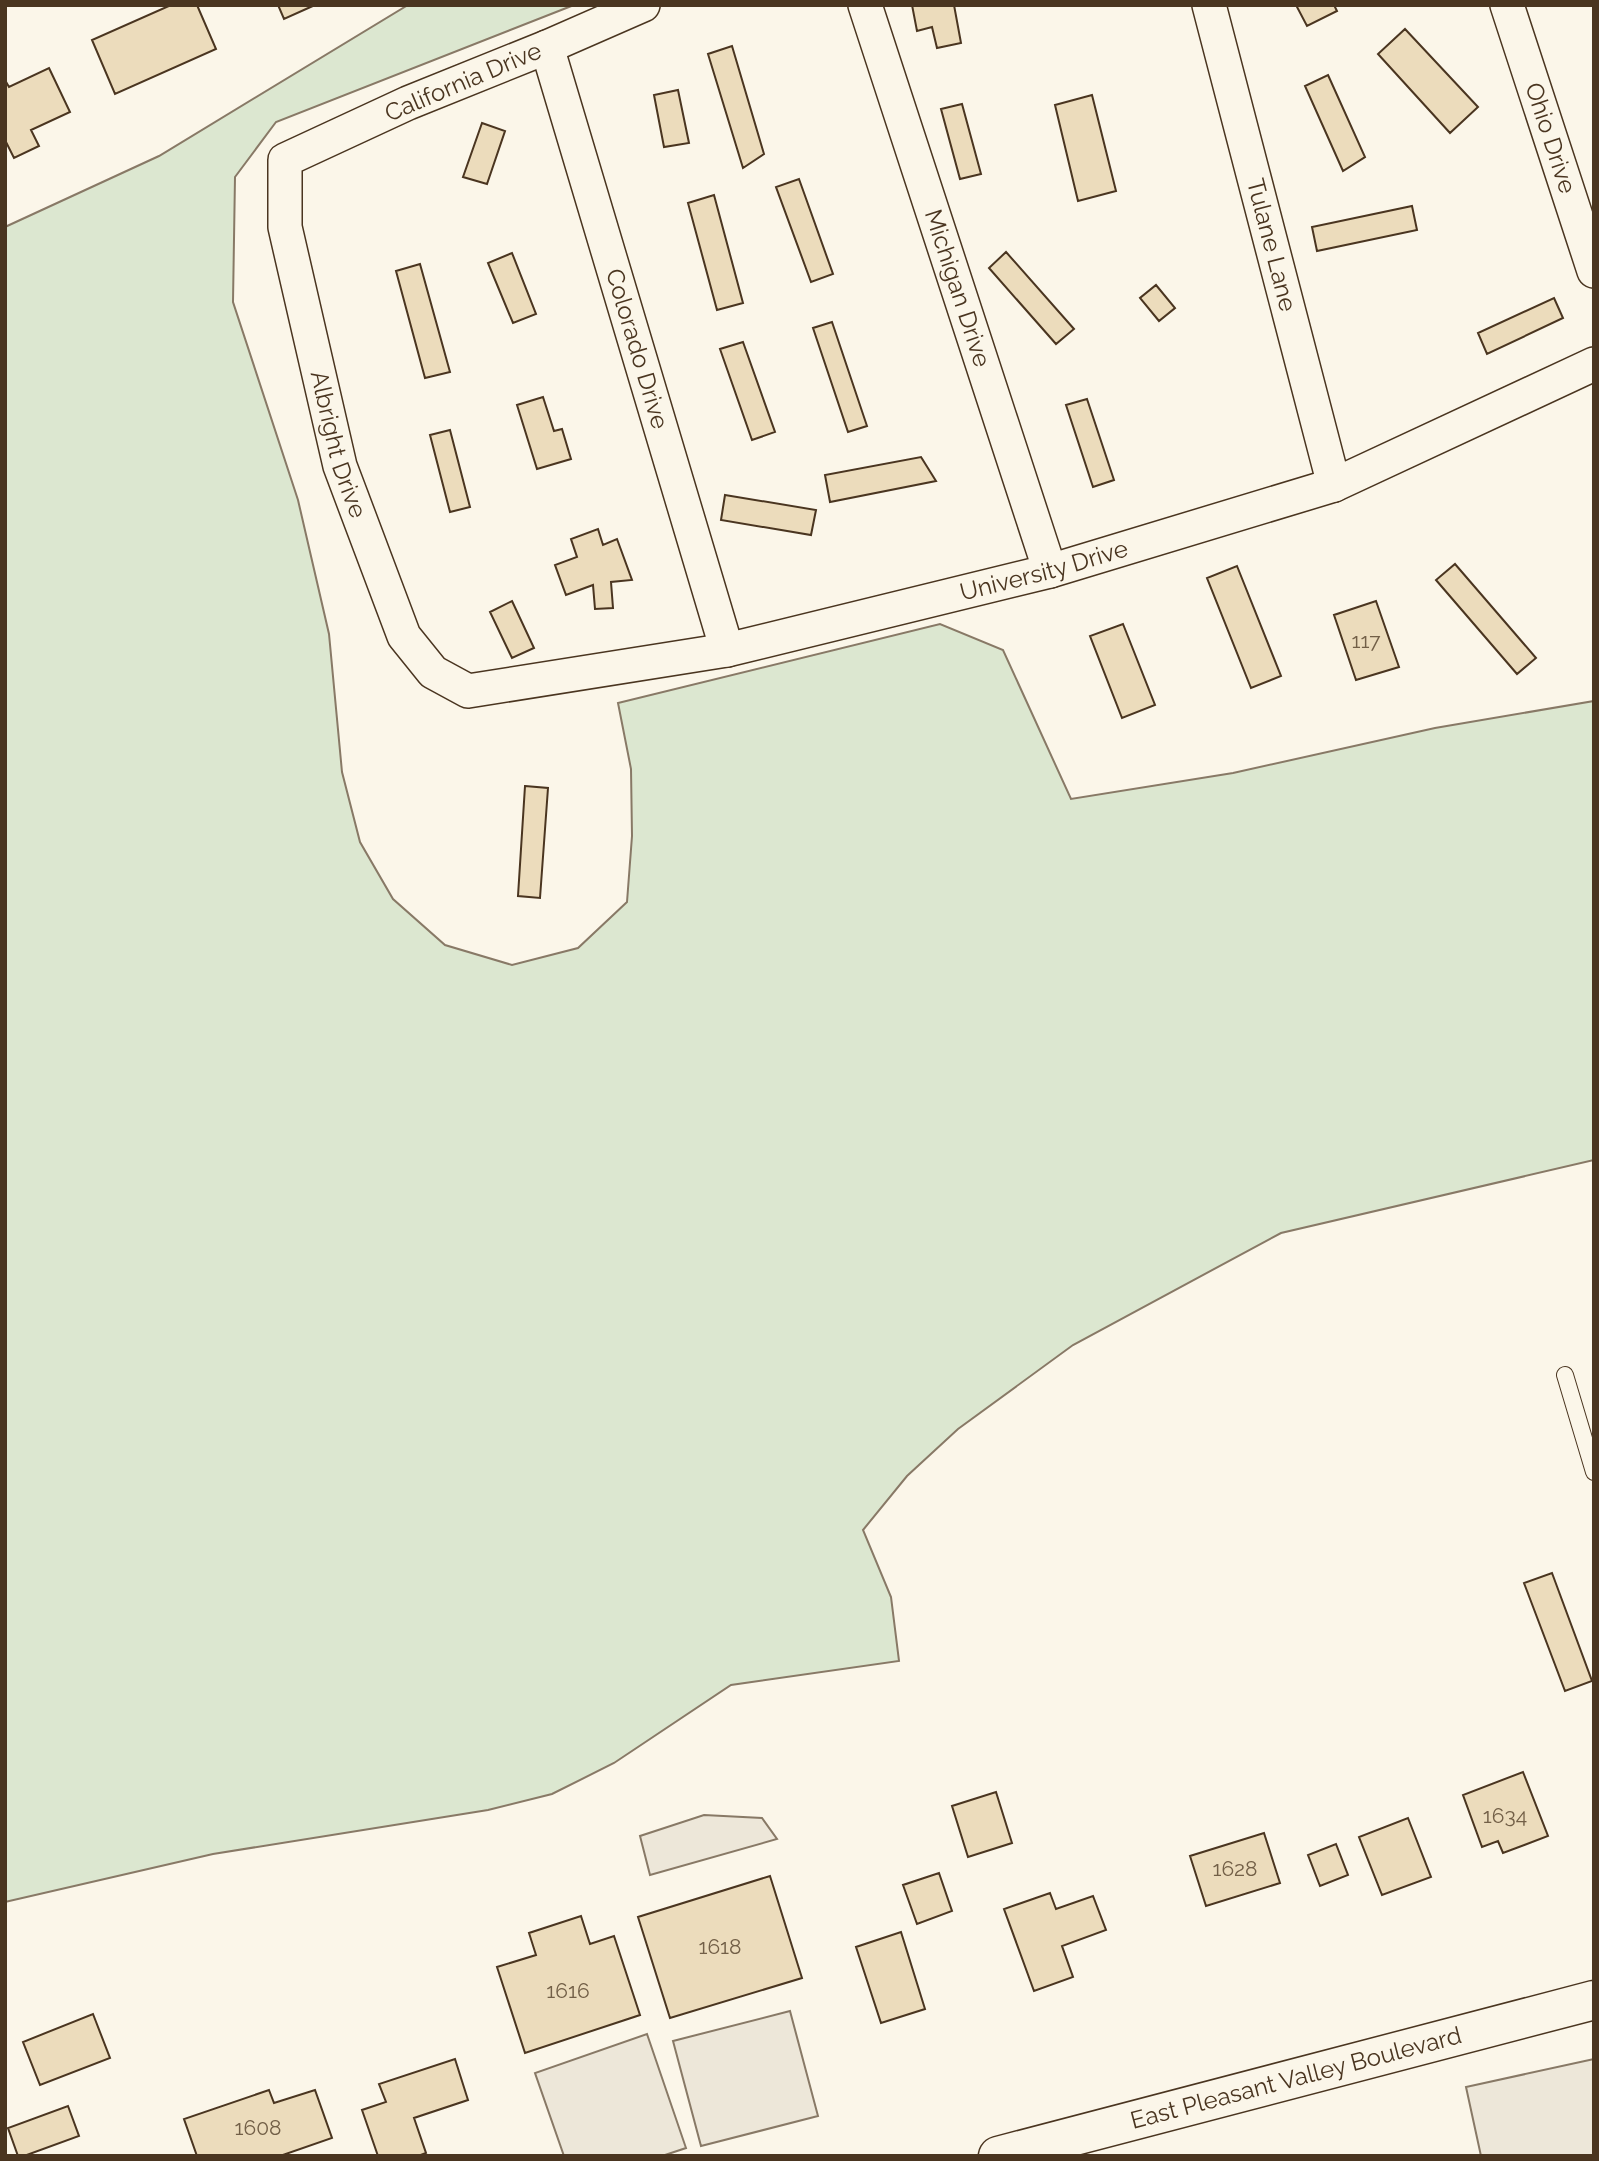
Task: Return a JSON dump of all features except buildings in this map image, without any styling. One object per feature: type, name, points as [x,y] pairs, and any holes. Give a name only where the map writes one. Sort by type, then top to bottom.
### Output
[{"type":"main road","name":"East Pleasant Valley Boulevard","points":[[998,2156],[1594,2000]]},
{"type":"street","name":"California Drive","points":[[285,160],[408,103],[643,5]]},
{"type":"street","name":"Michigan Drive","points":[[864,5],[1050,571]]},
{"type":"street","name":"Tulane Lane","points":[[1209,5],[1334,485]]},
{"type":"street","name":"Ohio Drive","points":[[1507,5],[1594,271]]},
{"type":"street","name":"Colorado Drive","points":[[547,47],[727,650]]},
{"type":"street","name":"Albright Drive","points":[[285,160],[285,227],[340,466],[404,636],[433,673],[468,691]]},
{"type":"street","name":"University Drive","points":[[468,691],[727,650],[1050,571],[1334,485],[1594,364]]},
{"type":"lane","points":[[1565,1375],[1594,1472]]},
{"type":"green space","points":[[408,5],[574,5],[276,122],[235,177],[233,302],[298,500],[329,634],[342,772],[360,842],[393,899],[445,945],[512,965],[578,948],[627,902],[632,836],[631,769],[618,703],[940,624],[1003,650],[1071,799],[1233,773],[1435,728],[1594,701],[1594,1160],[1281,1233],[1073,1345],[958,1429],[907,1476],[863,1530],[891,1597],[899,1661],[731,1685],[614,1763],[552,1794],[488,1810],[213,1854],[5,1902],[5,227],[159,156]]},
{"type":"shaded area","points":[[704,1815],[762,1818],[777,1839],[650,1875],[640,1836]]},
{"type":"shaded area","points":[[790,2011],[818,2116],[701,2146],[673,2041]]},
{"type":"shaded area","points":[[647,2034],[686,2148],[662,2156],[564,2156],[535,2073]]},
{"type":"shaded area","points":[[1594,2059],[1594,2156],[1481,2156],[1466,2087]]}]
